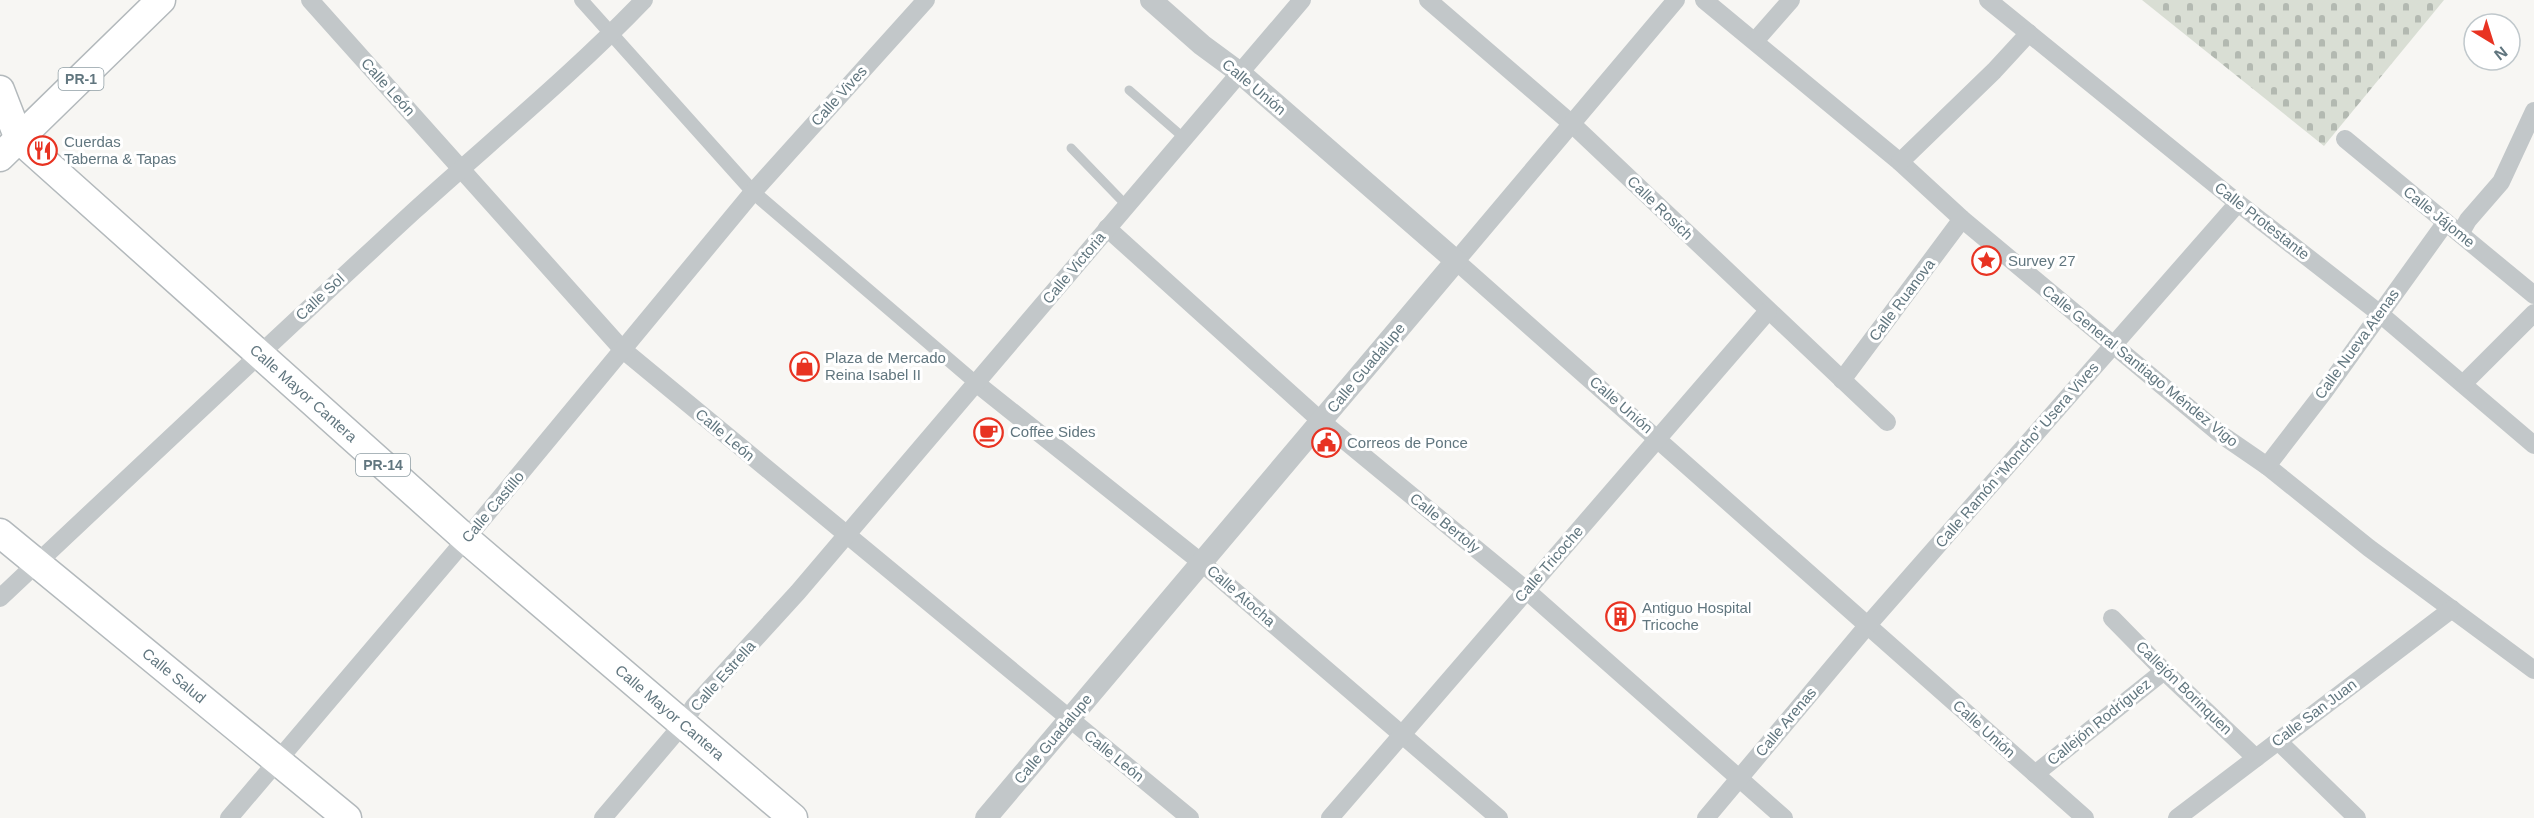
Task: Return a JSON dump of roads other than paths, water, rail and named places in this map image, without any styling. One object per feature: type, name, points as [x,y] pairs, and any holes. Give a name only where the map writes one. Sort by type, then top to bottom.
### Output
[{"type":"main road","name":"PR-1","points":[[10,148],[161,0]]},
{"type":"main road","name":"Calle Mayor Cantera","points":[[0,90],[10,148],[258,354],[466,539],[793,818]]},
{"type":"main road","name":"Calle Salud","points":[[0,533],[347,818]]},
{"type":"street","name":"Calle León","points":[[310,0],[622,350],[1190,818]]},
{"type":"street","points":[[581,0],[753,192],[976,383]]},
{"type":"street","name":"Calle Sol","points":[[0,598],[258,354],[460,169],[611,35],[644,0]]},
{"type":"street","name":"Calle Vives","points":[[753,192],[926,0]]},
{"type":"street","name":"Calle Unión","points":[[1151,0],[1202,45],[1240,73],[1456,261],[2085,818]]},
{"type":"street","name":"Calle Victoria","points":[[846,535],[1302,0]]},
{"type":"street","name":"Calle Rosich","points":[[1428,0],[1572,124],[1767,311],[1887,422]]},
{"type":"street","name":"Calle Guadalupe","points":[[986,818],[1676,0]]},
{"type":"street","name":"Calle General Santiago Méndez Vigo","points":[[1704,0],[1900,162],[1962,219],[2219,433],[2267,466],[2369,548],[2534,670]]},
{"type":"street","points":[[1755,41],[1791,0]]},
{"type":"street","name":"Calle Protestante","points":[[1988,0],[2238,203],[2379,313],[2534,445]]},
{"type":"street","points":[[1900,162],[1994,71],[2029,33]]},
{"type":"street","name":"Calle Nueva Atenas","points":[[2267,466],[2324,392],[2379,313],[2453,228],[2468,220],[2501,182],[2534,111]]},
{"type":"street","name":"Calle Jájome","points":[[2345,139],[2534,295]]},
{"type":"street","name":"Calle Castillo","points":[[229,818],[466,539],[753,192]]},
{"type":"street","name":"Calle Ramón \"Moncho\" Usera Vives","points":[[1867,626],[2238,203]]},
{"type":"street","name":"Calle Ruanova","points":[[1842,380],[1962,219]]},
{"type":"street","name":"Calle Bertoly","points":[[1107,228],[1321,421],[1526,590],[1784,818]]},
{"type":"street","name":"Calle Tricoche","points":[[1330,818],[1767,311]]},
{"type":"street","points":[[2463,384],[2534,313]]},
{"type":"street","name":"Calle Atocha","points":[[976,383],[1202,563],[1499,818]]},
{"type":"street","name":"Calle Estrella","points":[[603,818],[683,724],[694,706],[798,592],[846,535]]},
{"type":"street","name":"Calle San Juan","points":[[2177,818],[2452,609]]},
{"type":"street","name":"Callejón Borinquen","points":[[2112,618],[2256,758]]},
{"type":"street","name":"Calle Arenas","points":[[1706,818],[1867,626]]},
{"type":"street","name":"Callejón Rodríguez","points":[[2035,774],[2164,670]]},
{"type":"street","points":[[2278,741],[2356,818]]},
{"type":"lane","points":[[1129,90],[1184,138]]},
{"type":"lane","points":[[1071,148],[1127,206]]},
{"type":"place","name":"Cuerdas Taberna & Tapas","points":[[43,151]]},
{"type":"place","name":"Survey 27","points":[[1987,261]]},
{"type":"place","name":"Plaza de Mercado Reina Isabel II","points":[[804,367]]},
{"type":"place","name":"Coffee Sides","points":[[989,432]]},
{"type":"place","name":"Correos de Ponce","points":[[1326,443]]},
{"type":"place","name":"Antiguo Hospital Tricoche","points":[[1621,617]]}]
